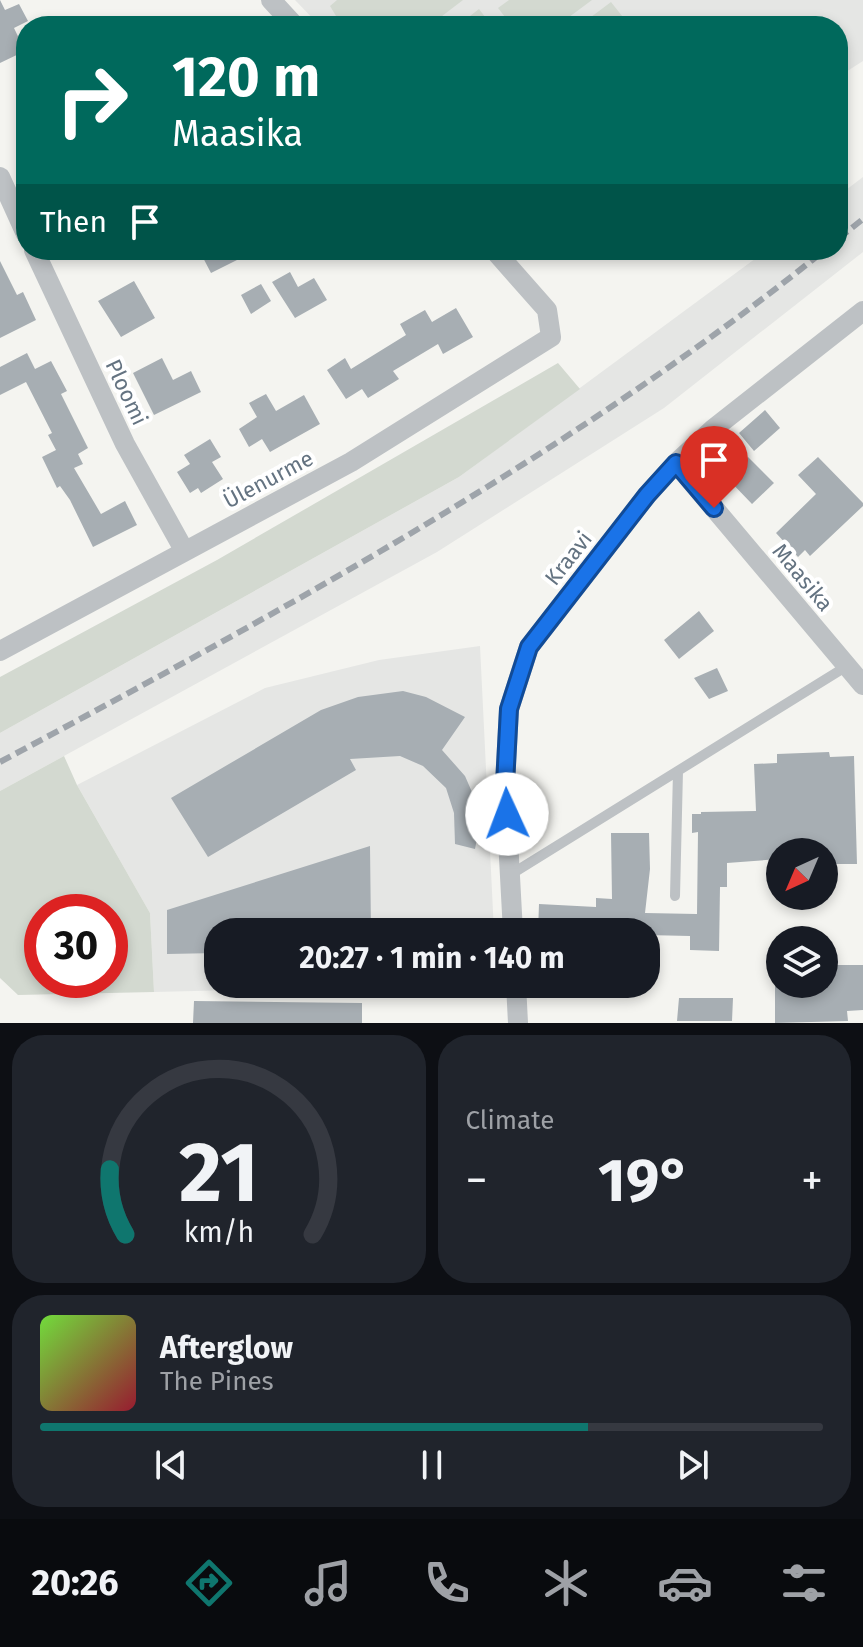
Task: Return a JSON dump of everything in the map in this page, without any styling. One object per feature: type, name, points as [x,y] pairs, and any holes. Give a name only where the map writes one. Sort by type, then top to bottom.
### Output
[{"type":"street","points":[[271,0],[286,16]]},
{"type":"street","points":[[0,177],[16,212]]},
{"type":"street","name":"Ploomi","points":[[39,260],[125,444],[184,550]]},
{"type":"street","name":"Ülenurme","points":[[0,651],[351,462],[551,337],[547,310],[503,260]]},
{"type":"street","name":"Kraavi","points":[[512,918],[505,784],[509,709],[529,647],[647,495],[676,463],[713,429],[863,311]]},
{"type":"street","name":"Maasika","points":[[676,463],[863,685]]},
{"type":"street","points":[[517,998],[518,1023]]},
{"type":"lane","points":[[510,875],[847,666]]},
{"type":"lane","points":[[675,896],[678,771]]},
{"type":"shaded area","points":[[295,0],[863,0],[863,61],[848,71],[848,16],[310,16]]},
{"type":"shaded area","points":[[337,0],[463,0],[442,16],[336,16],[330,6]]},
{"type":"shaded area","points":[[509,0],[592,0],[570,16],[504,16],[498,8]]},
{"type":"shaded area","points":[[611,2],[622,16],[592,16]]},
{"type":"shaded area","points":[[479,9],[484,16],[470,16]]},
{"type":"shaded area","points":[[863,177],[863,252],[664,408],[437,552],[0,791],[0,733],[459,477],[753,260],[848,260],[848,188]]},
{"type":"shaded area","points":[[558,363],[580,389],[459,477],[0,733],[0,677],[217,560]]},
{"type":"shaded area","points":[[480,646],[493,918],[204,918],[204,991],[154,992],[150,913],[77,785],[265,688],[379,660]]},
{"type":"shaded area","points":[[64,756],[77,785],[150,913],[154,992],[128,993],[128,894],[24,894],[24,995],[18,995],[0,978],[0,791]]},
{"type":"building","points":[[0,0],[5,10],[19,4],[25,16],[16,16],[16,55],[0,63]]},
{"type":"building","points":[[204,260],[237,260],[211,273]]},
{"type":"building","points":[[0,261],[17,295],[23,292],[36,320],[0,338]]},
{"type":"building","points":[[290,272],[298,287],[314,278],[327,300],[295,318],[272,282]]},
{"type":"building","points":[[134,281],[155,318],[121,337],[98,301]]},
{"type":"building","points":[[261,284],[271,301],[251,314],[241,295]]},
{"type":"building","points":[[456,308],[473,337],[443,354],[438,344],[393,371],[399,379],[368,398],[362,389],[346,399],[327,370],[345,358],[351,369],[406,335],[400,324],[425,310],[432,322]]},
{"type":"building","points":[[27,353],[35,369],[51,361],[67,391],[61,394],[88,448],[78,454],[83,464],[74,468],[101,514],[125,501],[137,525],[93,547],[70,500],[60,486],[57,488],[42,457],[56,450],[48,435],[52,433],[26,382],[0,395],[0,367]]},
{"type":"building","points":[[162,358],[173,380],[191,371],[201,392],[154,415],[133,373]]},
{"type":"building","points":[[266,394],[276,411],[304,395],[320,424],[270,452],[262,439],[249,447],[239,429],[257,417],[249,403]]},
{"type":"building","points":[[765,410],[780,428],[754,451],[739,433]]},
{"type":"building","points":[[210,439],[221,457],[212,462],[223,479],[201,493],[198,488],[190,493],[177,472],[190,464],[184,455]]},
{"type":"building","points":[[748,457],[774,483],[752,504],[726,477]]},
{"type":"building","points":[[818,457],[863,506],[810,556],[805,550],[798,557],[776,533],[816,494],[798,475]]},
{"type":"building","points":[[699,611],[714,631],[679,659],[664,640]]},
{"type":"building","points":[[717,668],[728,691],[709,699],[694,678]]},
{"type":"building","points":[[403,691],[426,697],[465,717],[442,750],[465,776],[475,799],[480,823],[475,849],[455,844],[454,813],[446,788],[423,766],[400,756],[350,759],[356,770],[208,857],[171,798],[321,710],[358,697]]},
{"type":"building","points":[[829,752],[830,757],[854,756],[857,864],[838,864],[838,838],[766,838],[766,860],[727,863],[727,887],[720,887],[719,951],[690,950],[690,936],[660,935],[660,918],[538,918],[539,904],[596,907],[596,898],[612,899],[611,833],[649,833],[650,869],[645,913],[697,914],[698,832],[692,833],[692,814],[756,811],[754,764],[777,763],[777,754]]},
{"type":"building","points":[[370,846],[371,918],[204,918],[204,953],[167,954],[167,910]]},
{"type":"building","points":[[838,965],[863,965],[863,1010],[847,1011],[848,1021],[775,1023],[775,998],[838,998]]},
{"type":"building","points":[[679,998],[733,998],[732,1021],[677,1021]]},
{"type":"building","points":[[194,1001],[362,1003],[362,1023],[193,1023]]},
{"type":"railway","points":[[848,231],[863,219]]},
{"type":"railway","points":[[0,762],[320,587],[528,461],[629,395],[812,260]]},
{"type":"route","points":[[507,814],[505,784],[509,709],[529,647],[647,495],[676,463],[714,508]]}]
